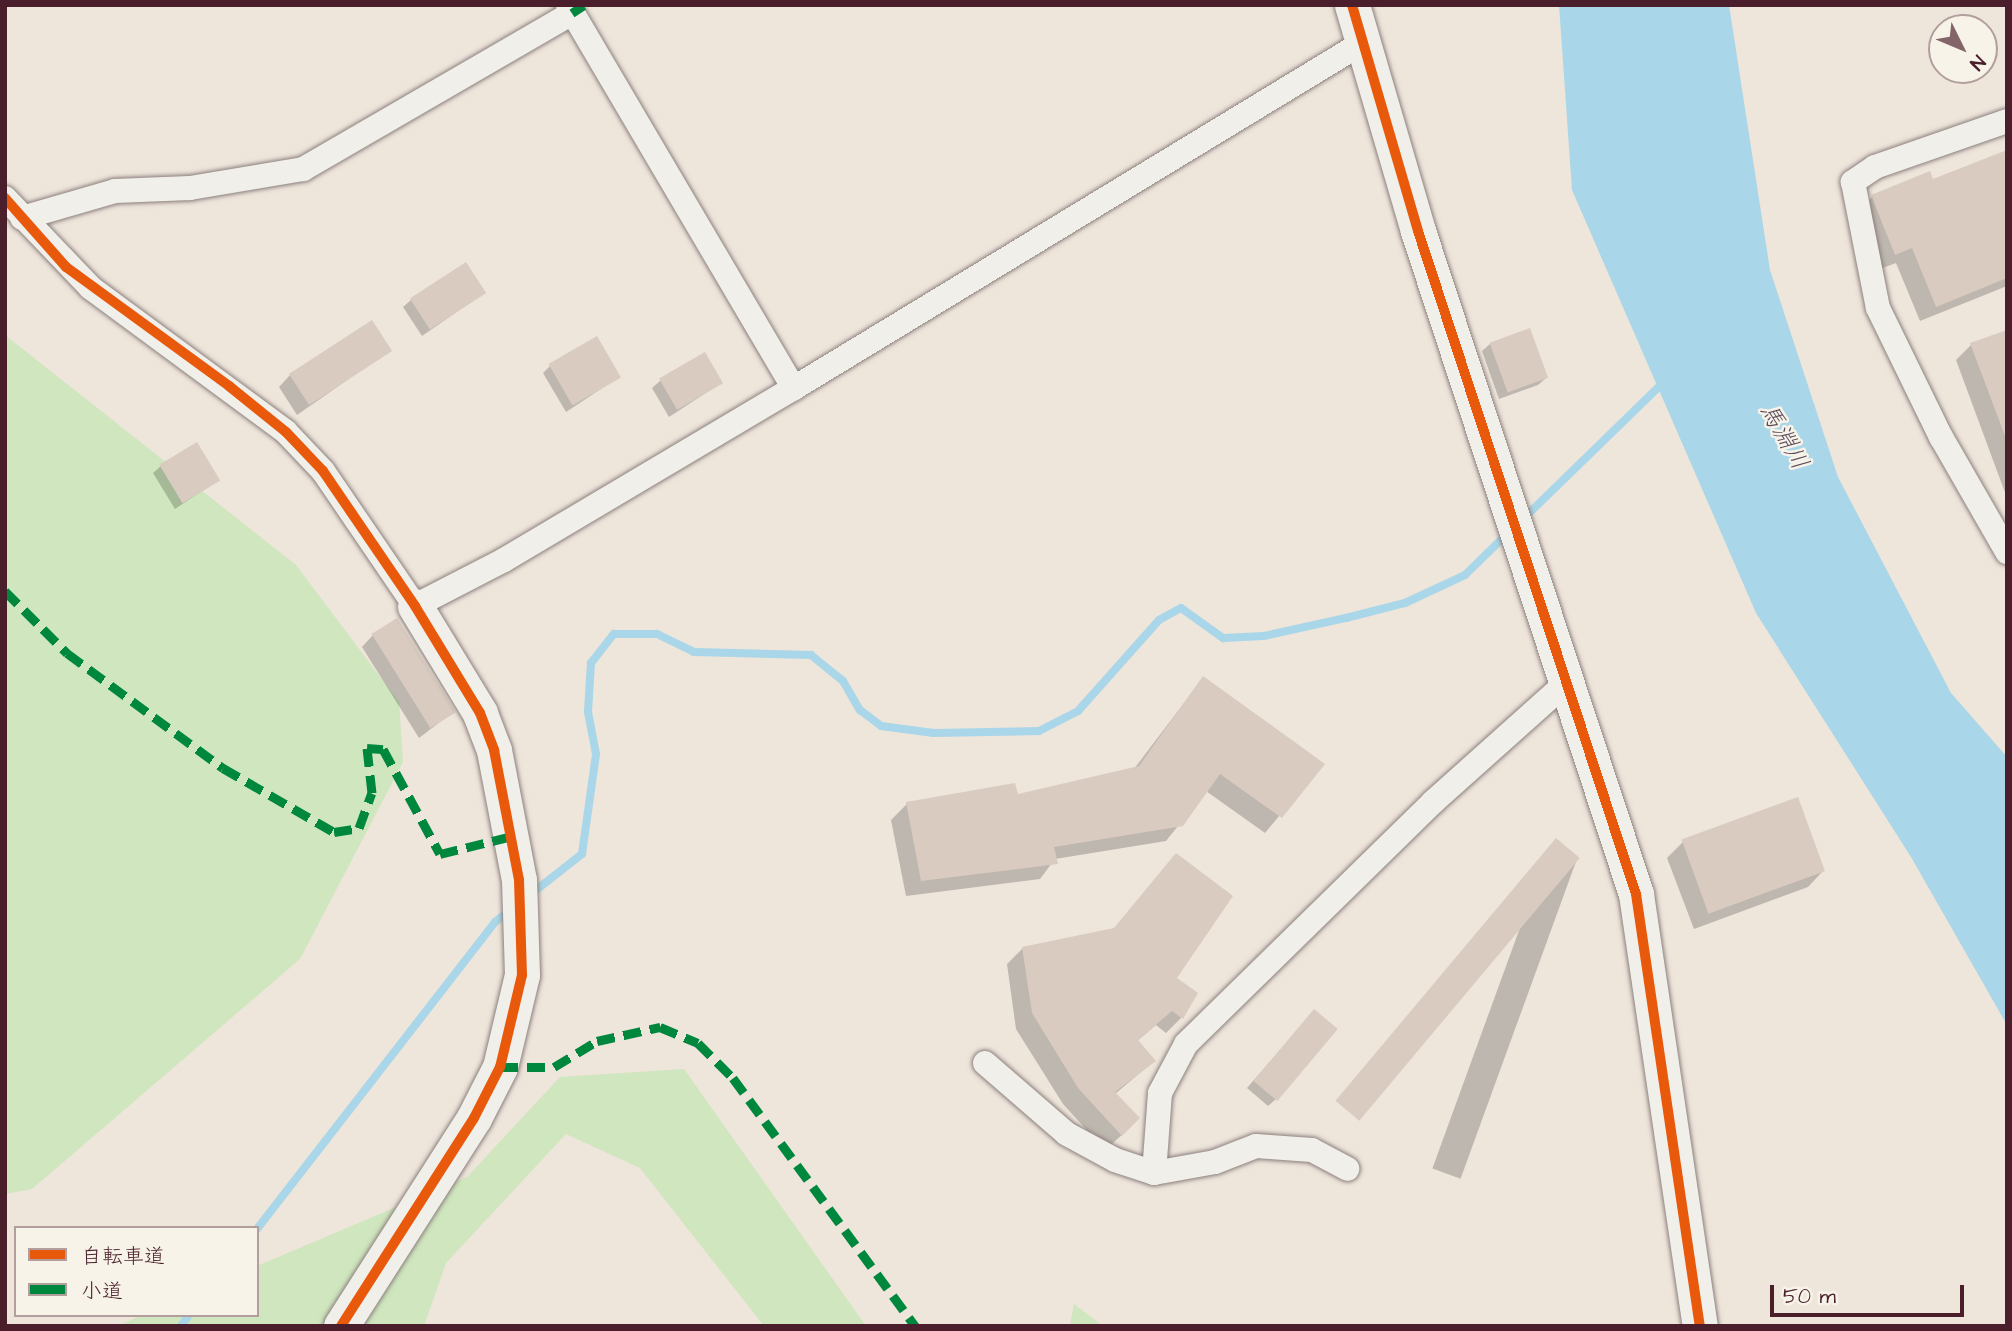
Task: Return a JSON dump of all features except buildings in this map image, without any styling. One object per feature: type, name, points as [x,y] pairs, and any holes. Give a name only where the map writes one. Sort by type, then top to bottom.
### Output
[{"type":"street","points":[[1352,5],[1507,506],[1636,894],[1700,1326]]},
{"type":"street","points":[[22,218],[115,191],[190,188],[303,169],[570,9],[794,388]]},
{"type":"street","points":[[415,606],[504,560],[794,388],[1362,43]]},
{"type":"street","points":[[2007,121],[1875,167],[1853,182],[1857,221],[1878,308],[1941,436],[2007,552]]},
{"type":"street","points":[[5,198],[91,288],[286,432],[323,471],[415,606],[485,725],[494,750],[519,883],[522,975],[500,1067],[474,1118],[341,1326]]},
{"type":"street","points":[[1154,1172],[1160,1093],[1186,1044],[1433,802],[1567,682]]},
{"type":"street","points":[[985,1063],[1067,1134],[1115,1160],[1154,1172],[1215,1161],[1256,1146],[1312,1150],[1347,1169]]},
{"type":"green space","points":[[5,335],[296,565],[399,702],[403,762],[300,959],[32,1189],[5,1194]]},
{"type":"green space","points":[[684,1069],[866,1326],[764,1326],[640,1168],[566,1134],[446,1263],[424,1326],[118,1326],[138,1317],[259,1317],[259,1265],[467,1177],[560,1077]]},
{"type":"green space","points":[[1074,1304],[1103,1326],[1070,1326]]},
{"type":"water","name":"馬淵川","points":[[1559,5],[1729,5],[1770,270],[1838,477],[1951,693],[2007,757],[2007,1025],[1911,857],[1756,613],[1572,190]]},
{"type":"waterway","points":[[1523,519],[1665,381]]},
{"type":"waterway","points":[[531,894],[582,854],[596,754],[588,712],[591,663],[614,634],[657,634],[694,652],[811,655],[843,681],[860,710],[881,726],[934,733],[1039,731],[1078,711],[1159,620],[1181,608],[1223,638],[1264,636],[1346,618],[1405,603],[1465,575],[1509,532]]},
{"type":"waterway","points":[[259,1226],[495,922],[509,911]]},
{"type":"waterway","points":[[181,1326],[188,1317]]},
{"type":"marked path","points":[[572,13],[584,5]]},
{"type":"marked path","points":[[5,591],[67,653],[223,768],[334,832],[359,828],[372,793],[367,748],[383,749],[440,854],[512,836]]},
{"type":"marked path","points":[[500,1067],[554,1067],[597,1041],[660,1027],[698,1043],[733,1078],[915,1326]]},
{"type":"cycle path","points":[[1352,5],[1418,231],[1636,894],[1700,1326]]},
{"type":"cycle path","points":[[5,198],[66,267],[229,386],[286,432],[323,471],[415,606],[480,713],[494,750],[519,880],[522,975],[500,1067],[474,1118],[341,1326]]}]
